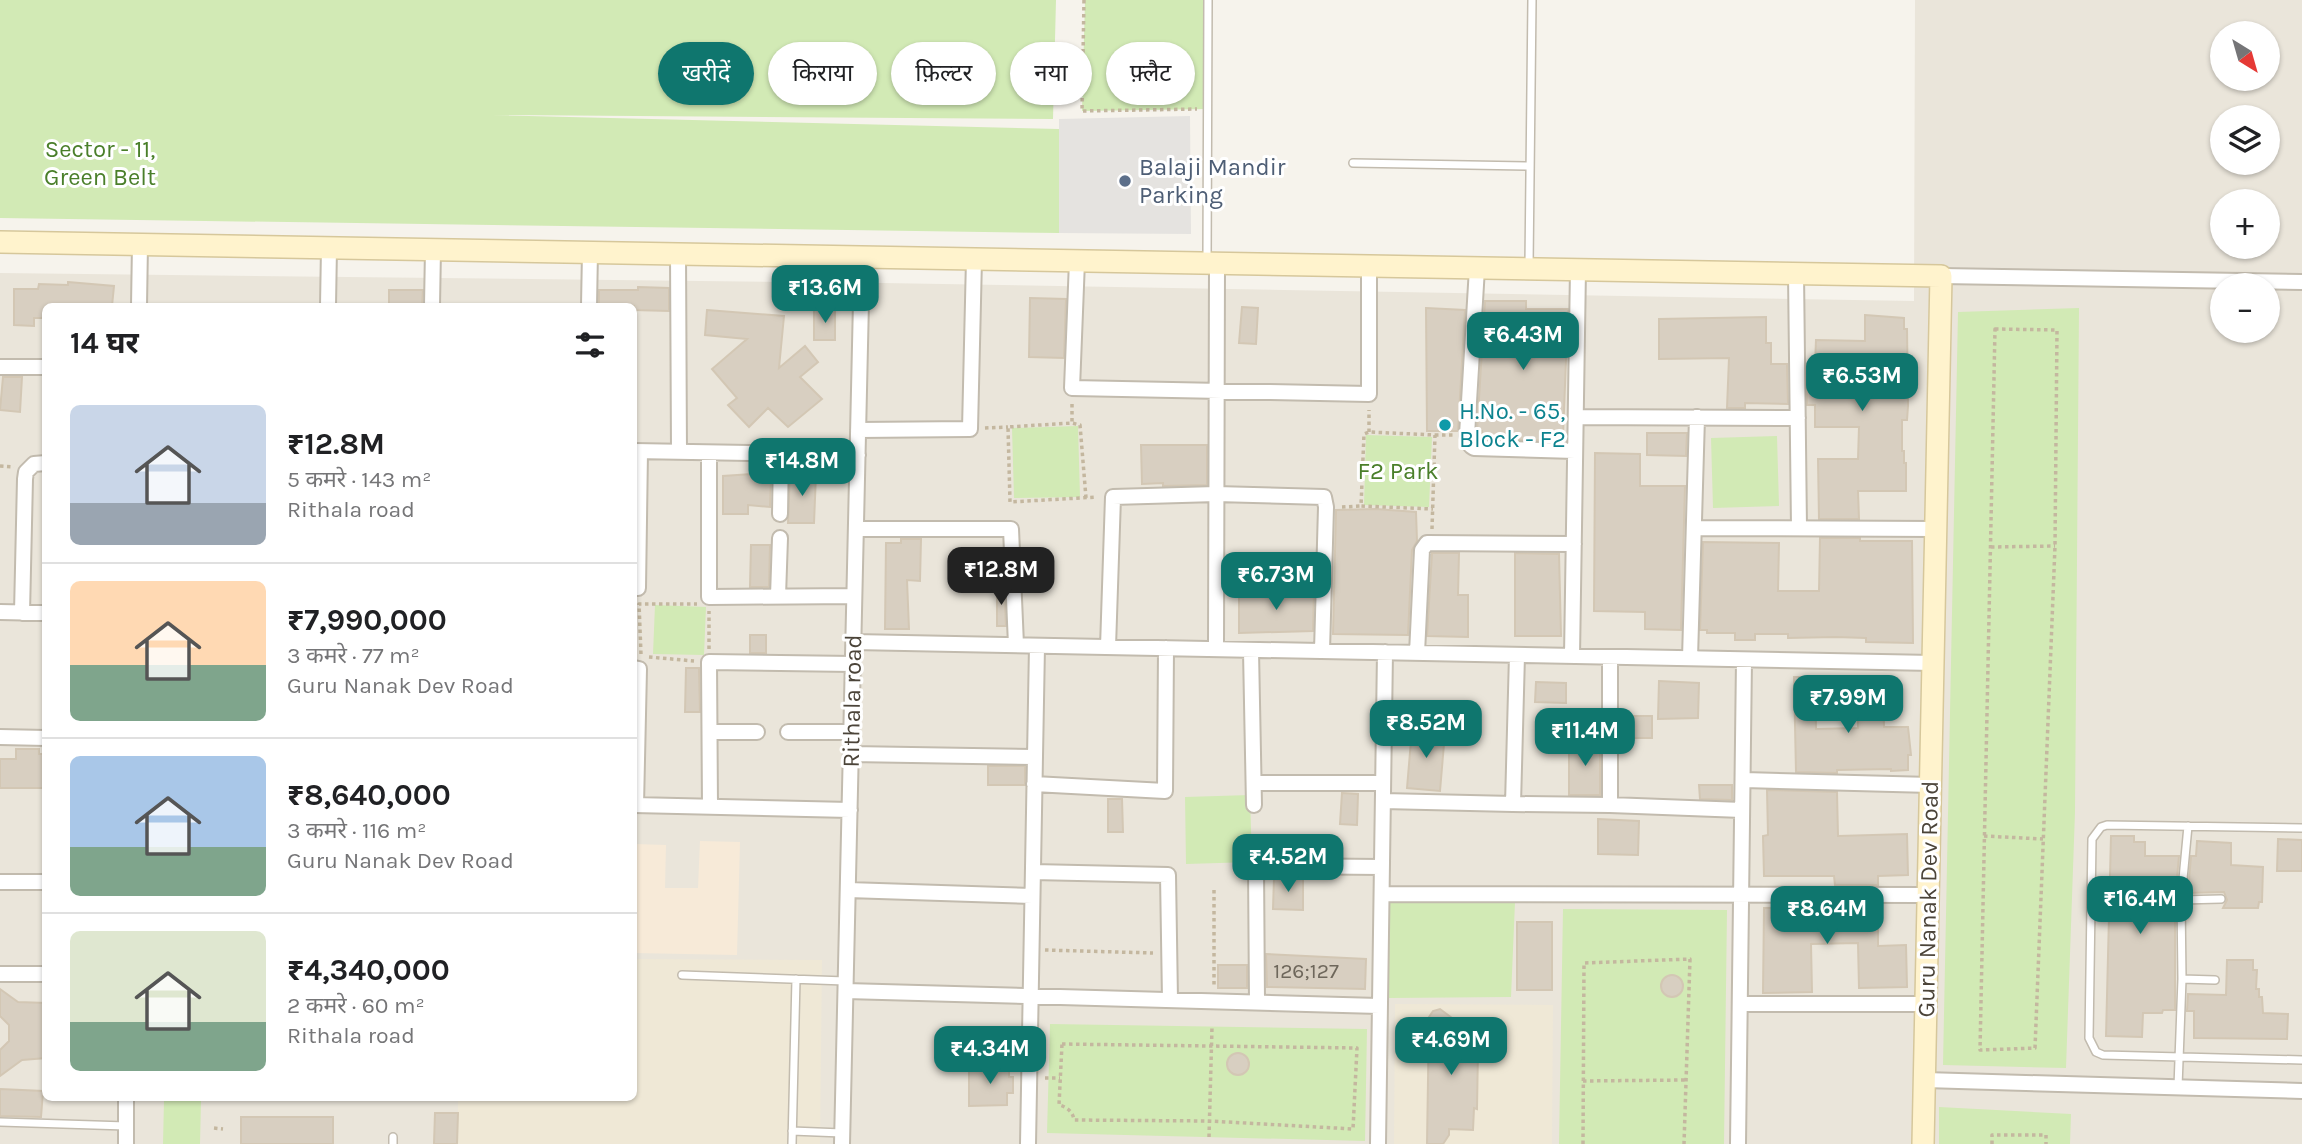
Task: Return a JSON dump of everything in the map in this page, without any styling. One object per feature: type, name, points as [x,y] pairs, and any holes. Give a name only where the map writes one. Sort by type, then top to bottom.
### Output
[{"type":"street","points":[[0,242],[2302,282]]},
{"type":"street","points":[[139,303],[140,244]]},
{"type":"street","points":[[328,303],[329,248]]},
{"type":"street","points":[[432,303],[433,249]]},
{"type":"street","points":[[589,303],[590,252]]},
{"type":"street","points":[[678,254],[679,452]]},
{"type":"street","name":"Rithala road","points":[[842,1139],[862,257]]},
{"type":"street","points":[[858,430],[970,429],[974,259]]},
{"type":"street","points":[[1077,261],[1072,388],[1369,394],[1369,266]]},
{"type":"street","points":[[1212,263],[1216,390],[1216,649]]},
{"type":"street","points":[[1477,268],[1467,435],[1471,446],[1575,451]]},
{"type":"street","points":[[1572,656],[1578,270]]},
{"type":"street","points":[[1796,273],[1799,528]]},
{"type":"street","name":"Guru Nanak Dev Road","points":[[1923,1144],[1941,276]]},
{"type":"street","points":[[0,367],[42,367]]},
{"type":"street","points":[[1576,417],[1798,418]]},
{"type":"street","points":[[1690,658],[1697,417]]},
{"type":"street","points":[[637,451],[858,455]]},
{"type":"street","points":[[709,453],[709,597],[854,596]]},
{"type":"street","points":[[780,514],[781,454]]},
{"type":"street","points":[[22,613],[25,479],[26,472],[34,464],[42,463]]},
{"type":"street","points":[[1108,647],[1113,497],[1216,494],[1324,497],[1322,651]]},
{"type":"street","points":[[1694,528],[1936,529]]},
{"type":"street","points":[[856,529],[1011,529],[1016,645]]},
{"type":"street","points":[[778,596],[780,538]]},
{"type":"street","points":[[1417,653],[1423,550],[1427,542],[1574,544]]},
{"type":"street","points":[[637,556],[637,589]]},
{"type":"street","points":[[0,612],[42,613]]},
{"type":"street","points":[[853,642],[1933,663]]},
{"type":"street","points":[[1028,1144],[1037,646]]},
{"type":"street","points":[[1034,785],[1165,791],[1166,648]]},
{"type":"street","points":[[1251,651],[1254,805]]},
{"type":"street","points":[[1378,1144],[1385,652]]},
{"type":"street","points":[[1513,804],[1517,655]]},
{"type":"street","points":[[1609,805],[1610,657]]},
{"type":"street","points":[[1738,1144],[1744,660]]},
{"type":"street","points":[[710,806],[709,662],[853,664]]},
{"type":"street","points":[[637,669],[637,737]]},
{"type":"street","points":[[711,732],[757,732]]},
{"type":"street","points":[[788,732],[852,732]]},
{"type":"street","points":[[0,737],[42,738]]},
{"type":"street","points":[[851,754],[1033,757]]},
{"type":"street","points":[[1744,780],[1931,785]]},
{"type":"street","points":[[1254,783],[1383,783]]},
{"type":"street","points":[[1383,801],[1742,810]]},
{"type":"street","points":[[637,805],[850,810]]},
{"type":"street","points":[[1256,1002],[1256,866],[1382,867]]},
{"type":"street","points":[[1033,872],[1168,875],[1170,1000]]},
{"type":"street","points":[[0,882],[42,882]]},
{"type":"street","points":[[848,890],[1032,896]]},
{"type":"street","points":[[1382,894],[1928,895]]},
{"type":"street","points":[[0,974],[42,974]]},
{"type":"street","points":[[846,986],[1031,996],[1379,1006]]},
{"type":"street","points":[[1740,1004],[1926,1004]]},
{"type":"street","points":[[1925,1080],[2302,1091]]},
{"type":"street","points":[[126,1101],[126,1144]]},
{"type":"lane","points":[[1208,0],[1212,263]]},
{"type":"lane","points":[[1529,269],[1532,0]]},
{"type":"lane","points":[[1353,163],[1530,166]]},
{"type":"lane","points":[[2178,1087],[2182,979],[2181,900],[2188,826]]},
{"type":"lane","points":[[2302,828],[2101,827],[2092,839],[2089,1038],[2091,1046],[2103,1055],[2302,1060]]},
{"type":"lane","points":[[2181,900],[2221,899]]},
{"type":"lane","points":[[682,975],[796,979],[846,986]]},
{"type":"lane","points":[[792,1144],[796,979]]},
{"type":"lane","points":[[2182,979],[2215,980]]},
{"type":"lane","points":[[0,1122],[126,1126]]},
{"type":"lane","points":[[792,1131],[842,1139]]},
{"type":"path","points":[[1084,0],[1082,111],[1208,109]]},
{"type":"path","points":[[1995,329],[2057,330],[2055,546],[2035,1048],[1980,1050],[1995,329]]},
{"type":"path","points":[[1368,432],[1435,435],[1433,509],[1361,506],[1369,394]]},
{"type":"path","points":[[970,429],[1072,423],[1080,425],[1086,498],[1010,502],[1008,427]]},
{"type":"path","points":[[1990,547],[2055,546]]},
{"type":"path","points":[[697,604],[639,604],[641,657],[709,662],[709,604]]},
{"type":"path","points":[[1984,836],[2043,839]]},
{"type":"path","points":[[1214,890],[1214,1000]]},
{"type":"path","points":[[1031,950],[1169,953]]},
{"type":"path","points":[[1583,1144],[1584,963],[1690,959],[1684,1144]]},
{"type":"path","points":[[1209,1137],[1212,1027]]},
{"type":"path","points":[[1062,1044],[1212,1046],[1357,1048],[1353,1129],[1209,1121],[1074,1120],[1069,1110],[1059,1105],[1062,1044]]},
{"type":"path","points":[[1583,1081],[1685,1080]]},
{"type":"path","points":[[214,1128],[223,1129]]},
{"type":"path","points":[[1992,1144],[1992,1135],[2046,1135],[2046,1144]]},
{"type":"shaded area","points":[[1915,0],[2302,0],[2302,1144],[0,1144],[0,273],[883,283],[1914,301]]},
{"type":"shaded area","name":"Balaji Mandir Parking","points":[[1190,116],[1191,234],[1059,233],[1059,119]]},
{"type":"shaded area","points":[[700,841],[740,842],[737,955],[637,953],[637,844],[666,845],[665,888],[698,888]]},
{"type":"shaded area","points":[[637,959],[822,960],[820,1144],[458,1144],[458,1101],[637,1101]]},
{"type":"shaded area","points":[[1395,1004],[1553,1005],[1552,1144],[1394,1144]]},
{"type":"green space","name":"Sector - 11, Green Belt","points":[[0,0],[1056,0],[1055,42],[1010,42],[1010,105],[1053,105],[1053,119],[491,115],[1059,129],[1059,233],[0,218]]},
{"type":"green space","points":[[1085,0],[1208,0],[1208,109],[1082,111],[1082,105],[1092,105],[1092,42],[1084,42]]},
{"type":"green space","points":[[2079,308],[2075,812],[2066,1068],[1943,1065],[1958,312]]},
{"type":"green space","points":[[1078,426],[1080,497],[1014,498],[1012,428]]},
{"type":"green space","name":"F2 Park","points":[[1366,435],[1432,437],[1429,507],[1364,505]]},
{"type":"green space","points":[[1777,436],[1779,506],[1713,508],[1711,438]]},
{"type":"green space","points":[[655,605],[706,607],[704,655],[653,654]]},
{"type":"green space","points":[[1250,795],[1252,862],[1186,864],[1185,797]]},
{"type":"green space","points":[[1386,901],[1515,902],[1511,997],[1389,998]]},
{"type":"green space","points":[[1563,909],[1727,910],[1724,1144],[1559,1144]]},
{"type":"green space","points":[[1050,1024],[1367,1029],[1365,1141],[1047,1133]]},
{"type":"green space","points":[[164,1101],[201,1101],[200,1144],[163,1144]]},
{"type":"green space","points":[[1939,1107],[2071,1114],[2070,1144],[1939,1144]]},
{"type":"building","points":[[68,282],[114,286],[112,303],[42,303],[42,318],[34,318],[34,326],[14,325],[14,289],[38,289],[39,284],[68,285]]},
{"type":"building","points":[[638,287],[669,288],[669,311],[637,310],[637,303],[599,303],[599,290],[638,290]]},
{"type":"building","points":[[389,290],[423,290],[422,303],[389,303]]},
{"type":"building","points":[[1030,298],[1066,299],[1064,358],[1029,357]]},
{"type":"building","points":[[1485,301],[1526,301],[1526,309],[1568,309],[1563,436],[1558,436],[1558,441],[1482,439],[1482,431],[1477,431]]},
{"type":"building","points":[[1242,307],[1258,308],[1256,344],[1239,343]]},
{"type":"building","points":[[1426,308],[1465,310],[1458,431],[1427,431]]},
{"type":"building","points":[[707,310],[784,316],[779,368],[805,346],[818,362],[800,377],[822,399],[788,427],[768,408],[749,427],[728,405],[737,398],[712,369],[747,339],[705,335]]},
{"type":"building","points":[[814,310],[835,310],[835,340],[814,340]]},
{"type":"building","points":[[1865,315],[1904,318],[1904,329],[1907,329],[1908,406],[1907,420],[1902,420],[1906,491],[1858,491],[1859,519],[1819,519],[1818,459],[1858,459],[1859,427],[1815,427],[1815,405],[1807,405],[1807,364],[1815,365],[1816,340],[1865,341]]},
{"type":"building","points":[[1766,317],[1766,343],[1771,343],[1771,364],[1787,364],[1788,404],[1745,403],[1745,408],[1727,408],[1729,358],[1659,359],[1659,319]]},
{"type":"building","points":[[3,377],[22,377],[20,412],[0,410]]},
{"type":"building","points":[[1647,433],[1687,433],[1686,456],[1647,455]]},
{"type":"building","points":[[1141,445],[1207,445],[1207,485],[1142,484]]},
{"type":"building","points":[[1595,453],[1640,454],[1640,486],[1685,486],[1681,630],[1645,629],[1645,612],[1594,611]]},
{"type":"building","points":[[790,474],[816,474],[814,523],[788,523]]},
{"type":"building","points":[[723,476],[771,476],[770,507],[748,505],[748,514],[723,514]]},
{"type":"building","points":[[1336,510],[1416,512],[1417,541],[1412,550],[1408,635],[1333,634]]},
{"type":"building","points":[[1820,538],[1912,541],[1913,643],[1866,642],[1866,638],[1788,638],[1788,634],[1755,634],[1755,640],[1735,640],[1735,633],[1707,633],[1707,630],[1700,630],[1703,542],[1779,543],[1778,591],[1819,591]]},
{"type":"building","points":[[901,539],[921,539],[920,581],[907,580],[909,629],[885,629],[886,543],[901,543]]},
{"type":"building","points":[[751,545],[770,545],[769,587],[750,587]]},
{"type":"building","points":[[1432,553],[1459,553],[1458,595],[1468,595],[1468,637],[1427,636]]},
{"type":"building","points":[[1515,553],[1559,554],[1561,636],[1515,636]]},
{"type":"building","points":[[997,586],[1004,586],[1006,626],[997,626]]},
{"type":"building","points":[[1314,592],[1313,631],[1239,633],[1239,593]]},
{"type":"building","points":[[750,635],[766,635],[766,653],[750,653]]},
{"type":"building","points":[[686,668],[699,668],[700,712],[685,712]]},
{"type":"building","points":[[1794,677],[1815,677],[1816,729],[1858,728],[1858,682],[1883,681],[1884,727],[1908,727],[1911,755],[1908,755],[1908,770],[1796,772]]},
{"type":"building","points":[[1659,681],[1699,683],[1698,718],[1658,719]]},
{"type":"building","points":[[1536,682],[1566,683],[1566,703],[1535,702]]},
{"type":"building","points":[[1620,716],[1652,716],[1652,738],[1620,738]]},
{"type":"building","points":[[1412,729],[1445,732],[1440,791],[1407,788]]},
{"type":"building","points":[[1569,742],[1600,742],[1600,795],[1569,795]]},
{"type":"building","points":[[16,749],[39,749],[39,754],[42,754],[42,788],[0,788],[0,759],[16,759]]},
{"type":"building","points":[[988,766],[1025,766],[1025,785],[988,785]]},
{"type":"building","points":[[1699,785],[1732,785],[1732,800],[1700,799]]},
{"type":"building","points":[[1767,790],[1837,792],[1838,836],[1907,834],[1908,875],[1878,876],[1878,885],[1835,885],[1834,876],[1764,876],[1763,836],[1768,835]]},
{"type":"building","points":[[1342,793],[1358,794],[1357,825],[1340,824]]},
{"type":"building","points":[[1108,799],[1122,799],[1123,832],[1108,832]]},
{"type":"building","points":[[1598,819],[1639,821],[1638,855],[1598,854]]},
{"type":"building","points":[[2111,836],[2134,836],[2134,842],[2145,842],[2145,856],[2179,856],[2175,899],[2175,1010],[2143,1013],[2142,1037],[2106,1036]]},
{"type":"building","points":[[2278,839],[2302,840],[2302,871],[2277,871]]},
{"type":"building","points":[[2197,841],[2231,843],[2231,865],[2263,867],[2262,902],[2259,902],[2258,908],[2223,908],[2227,900],[2224,892],[2188,893],[2191,856],[2196,856]]},
{"type":"building","points":[[1274,878],[1303,878],[1303,910],[1273,909]]},
{"type":"building","points":[[1835,904],[1878,905],[1878,946],[1906,945],[1907,987],[1859,988],[1858,943],[1811,944],[1812,992],[1763,993],[1764,908],[1835,907]]},
{"type":"building","points":[[1517,922],[1552,922],[1552,990],[1517,990]]},
{"type":"building","points":[[1266,954],[1366,959],[1365,989],[1267,987]]},
{"type":"building","points":[[2227,960],[2253,960],[2253,970],[2257,970],[2256,989],[2259,989],[2259,997],[2262,997],[2263,1013],[2288,1014],[2287,1039],[2194,1038],[2194,1011],[2187,1011],[2188,994],[2226,995]]},
{"type":"building","points":[[1218,965],[1247,965],[1247,988],[1218,988]]},
{"type":"building","points":[[1672,975],[1680,978],[1683,986],[1680,994],[1672,997],[1664,994],[1661,986],[1664,978]]},
{"type":"building","points":[[0,989],[18,1002],[42,1003],[42,1058],[22,1060],[0,1076],[0,1050],[9,1041],[9,1025],[0,1016]]},
{"type":"building","points":[[1440,1009],[1452,1018],[1452,1024],[1475,1025],[1475,1048],[1478,1049],[1477,1109],[1474,1108],[1473,1130],[1449,1129],[1449,1135],[1443,1144],[1427,1144],[1429,1017],[1433,1011]]},
{"type":"building","points":[[1238,1053],[1246,1056],[1249,1064],[1246,1072],[1238,1075],[1230,1072],[1227,1064],[1230,1056]]},
{"type":"building","points":[[969,1067],[1009,1067],[1009,1077],[1013,1077],[1013,1093],[1007,1093],[1007,1105],[969,1106]]},
{"type":"building","points":[[0,1089],[42,1091],[41,1117],[0,1116]]},
{"type":"building","points":[[435,1113],[458,1113],[457,1144],[434,1144]]},
{"type":"building","points":[[241,1117],[333,1117],[333,1144],[241,1144]]},
{"type":"place","name":"Balaji Mandir Parking","points":[[1125,181]]},
{"type":"place","name":"H.No. - 65, Block - F2","points":[[1445,425]]}]
